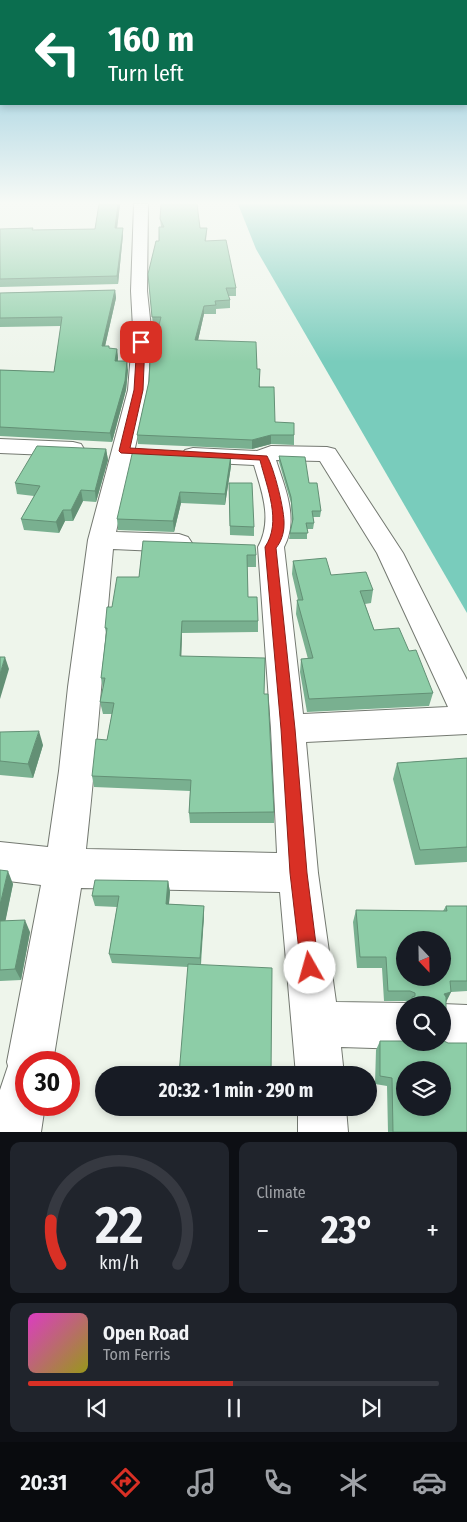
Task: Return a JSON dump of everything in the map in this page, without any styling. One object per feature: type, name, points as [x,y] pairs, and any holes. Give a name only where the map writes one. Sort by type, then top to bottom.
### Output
[{"type":"street","points":[[32,1051],[64,868],[77,771],[84,687],[101,540],[117,451],[138,390],[142,328],[140,257]]},
{"type":"street","points":[[121,292],[140,291]]},
{"type":"street","points":[[0,446],[117,451]]},
{"type":"street","points":[[173,454],[264,458],[271,453],[327,454],[390,553],[467,713]]},
{"type":"street","points":[[264,458],[277,508],[279,525],[275,542],[261,547],[288,729],[298,873],[319,1066]]},
{"type":"street","points":[[101,540],[201,544]]},
{"type":"street","points":[[288,729],[467,720]]},
{"type":"street","points":[[0,861],[64,868],[298,873]]},
{"type":"street","points":[[316,1024],[396,1026]]},
{"type":"street","points":[[451,1027],[467,1028]]},
{"type":"street","points":[[16,1132],[19,1116]]},
{"type":"street","points":[[322,1116],[323,1132]]},
{"type":"water","points":[[261,257],[467,257],[467,613]]},
{"type":"building","points":[[0,257],[119,257],[117,276],[0,279]]},
{"type":"building","points":[[152,257],[230,257],[236,288],[226,288],[230,300],[215,301],[216,305],[204,306],[195,340],[256,342],[257,369],[260,369],[259,387],[274,387],[275,422],[294,423],[294,435],[271,435],[252,440],[137,435],[149,381],[150,361],[161,317],[152,317],[148,274]]},
{"type":"building","points":[[115,290],[102,346],[117,349],[115,361],[127,361],[125,381],[110,433],[0,427],[0,370],[54,372],[62,317],[0,318],[0,293]]},
{"type":"building","points":[[37,446],[106,449],[95,491],[81,490],[71,510],[63,510],[56,522],[21,519],[40,486],[15,483]]},
{"type":"building","points":[[133,450],[231,455],[225,494],[180,492],[173,521],[117,519]]},
{"type":"building","points":[[279,456],[305,457],[309,483],[317,483],[321,511],[312,511],[314,523],[306,523],[308,533],[290,533],[293,519],[291,497]]},
{"type":"building","points":[[229,483],[252,483],[254,527],[230,526]]},
{"type":"building","points":[[143,541],[255,545],[256,555],[247,555],[248,597],[257,597],[258,621],[182,621],[180,656],[265,658],[264,694],[268,694],[274,812],[189,813],[191,780],[92,776],[96,739],[107,740],[114,703],[100,702],[105,678],[101,678],[107,628],[105,628],[107,607],[112,607],[117,577],[139,577]]},
{"type":"building","points":[[326,558],[331,575],[366,572],[373,590],[360,591],[374,630],[399,628],[409,651],[416,650],[433,693],[309,699],[301,659],[313,658],[297,600],[303,600],[293,561]]},
{"type":"building","points":[[0,657],[5,657],[0,674]]},
{"type":"building","points":[[39,731],[28,764],[0,761],[0,732]]},
{"type":"building","points":[[467,758],[467,847],[420,850],[397,763]]},
{"type":"building","points":[[0,870],[8,871],[0,905]]},
{"type":"building","points":[[95,880],[168,881],[166,904],[204,906],[200,958],[109,954],[119,896],[92,896]]},
{"type":"building","points":[[446,906],[467,906],[467,981],[451,981],[451,931],[396,931],[396,986],[450,986],[451,992],[444,994],[445,996],[415,996],[415,993],[410,991],[388,991],[386,957],[360,957],[356,910],[447,911]]},
{"type":"building","points":[[25,920],[15,969],[0,970],[0,921]]},
{"type":"building","points":[[188,964],[272,968],[271,1066],[180,1066]]},
{"type":"building","points":[[380,1041],[396,1041],[396,1051],[451,1051],[451,1043],[467,1043],[467,1132],[393,1132],[392,1078],[380,1076]]},
{"type":"route","points":[[141,342],[138,390],[124,451],[264,458],[277,508],[279,525],[278,534],[271,547],[288,729],[298,873],[310,968]]}]
